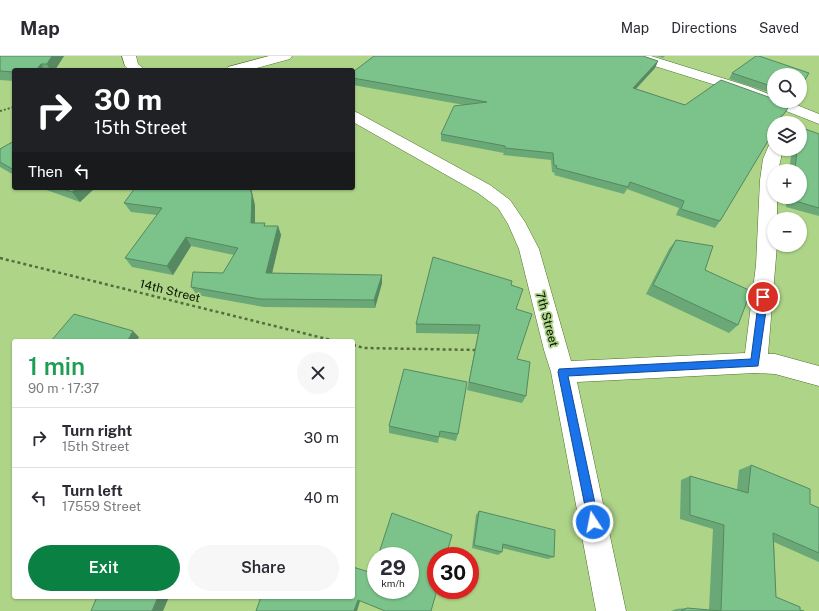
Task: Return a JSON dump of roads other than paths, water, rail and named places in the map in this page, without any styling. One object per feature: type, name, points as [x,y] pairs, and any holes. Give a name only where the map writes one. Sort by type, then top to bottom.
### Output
[{"type":"street","points":[[129,56],[132,66],[135,68]]},
{"type":"street","points":[[637,56],[743,89],[767,98]]},
{"type":"street","points":[[243,68],[286,59]]},
{"type":"street","points":[[784,108],[796,116]]},
{"type":"street","name":"7th Street","points":[[355,117],[484,188],[504,204],[516,222],[529,249],[555,350],[563,372],[610,611]]},
{"type":"street","points":[[807,118],[819,119]]},
{"type":"street","points":[[755,363],[762,313],[768,231],[768,184],[773,156]]},
{"type":"street","points":[[563,372],[755,363],[775,364],[819,376]]}]
